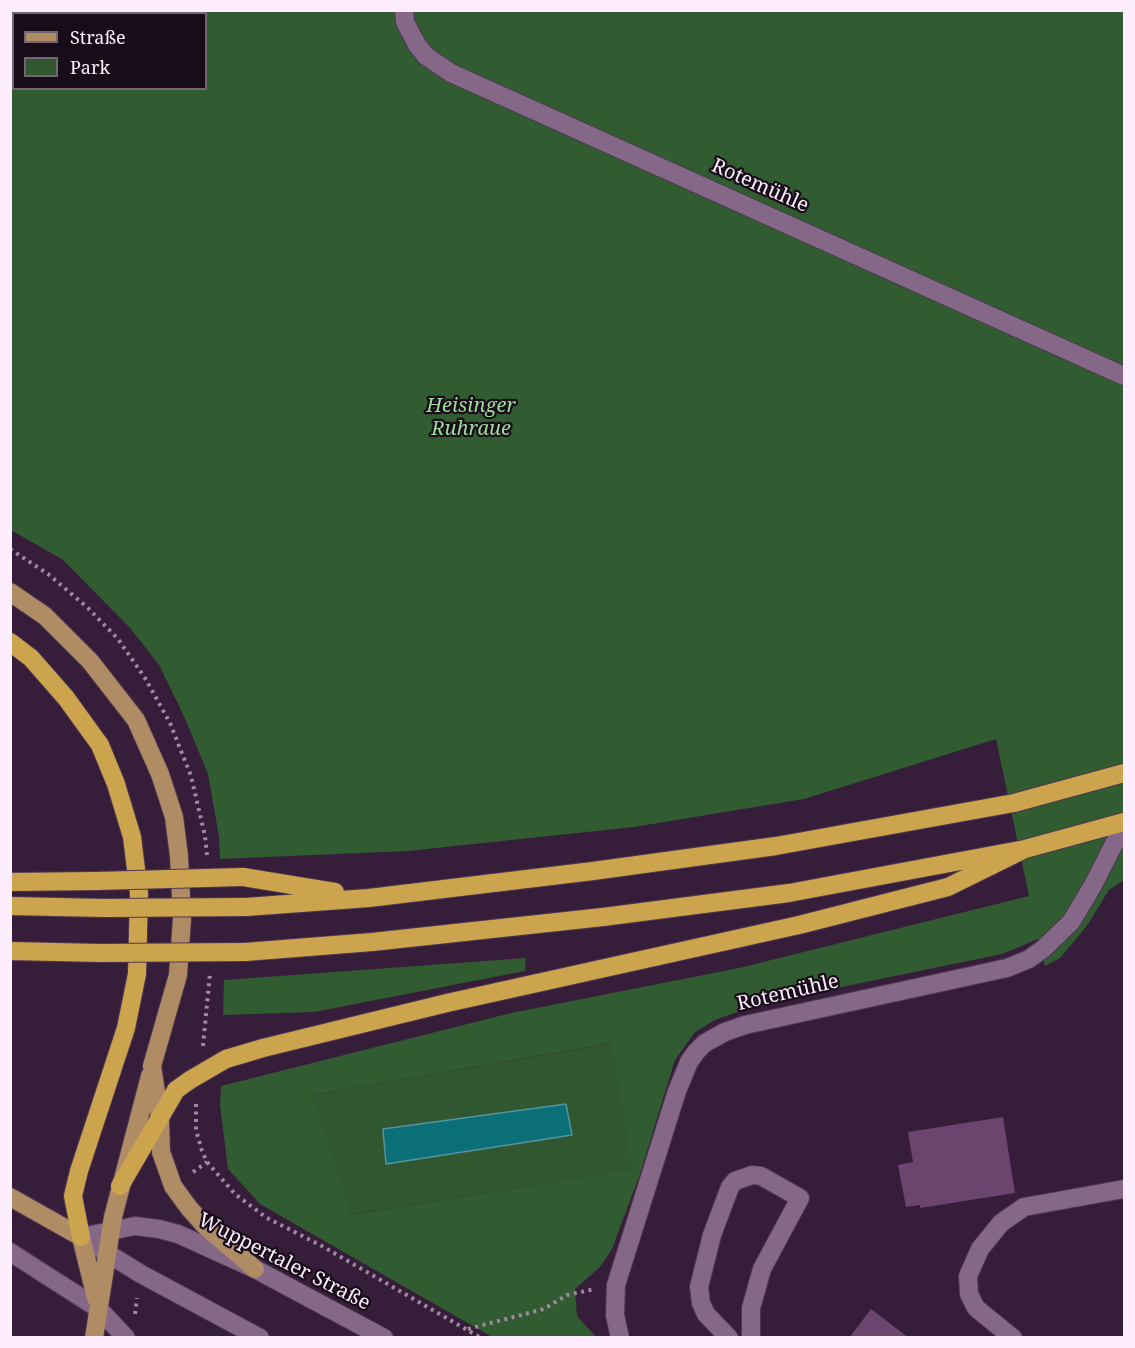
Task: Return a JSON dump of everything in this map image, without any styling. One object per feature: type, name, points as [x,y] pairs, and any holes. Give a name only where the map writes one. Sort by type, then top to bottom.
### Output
[{"type":"highway","points":[[10,642],[31,658],[66,699],[100,745],[116,784],[132,837],[139,893],[137,974],[126,1028],[73,1196],[81,1237]]},
{"type":"highway","points":[[10,906],[246,907],[369,898],[776,846],[1014,802],[1125,773]]},
{"type":"highway","points":[[10,951],[246,952],[406,939],[603,917],[789,893],[1025,849],[1125,822]]},
{"type":"highway","points":[[120,1186],[176,1090],[214,1065],[242,1054],[447,1004],[800,925],[948,887],[1025,849]]},
{"type":"highway","points":[[10,882],[243,877],[369,898]]},
{"type":"main road","points":[[10,592],[45,616],[90,661],[136,720],[160,774],[174,817],[179,856],[182,919],[178,975],[120,1186],[106,1252],[94,1338]]},
{"type":"main road","points":[[152,1066],[160,1118],[161,1152],[173,1186],[205,1226],[255,1269]]},
{"type":"main road","points":[[10,1197],[81,1237],[99,1309]]},
{"type":"street","name":"Rotemühle","points":[[404,10],[405,22],[417,45],[426,56],[452,73],[1125,376]]},
{"type":"street","name":"Rotemühle","points":[[620,1338],[615,1315],[616,1285],[677,1091],[685,1070],[696,1052],[705,1043],[725,1032],[745,1025],[1006,968],[1029,959],[1071,922],[1115,842],[1125,830]]},
{"type":"street","points":[[729,1338],[706,1314],[701,1303],[699,1287],[712,1235],[730,1187],[735,1181],[752,1175],[761,1176],[800,1198],[762,1269],[751,1308],[751,1338]]},
{"type":"street","points":[[1013,1338],[976,1308],[969,1294],[968,1276],[980,1249],[1001,1223],[1024,1207],[1125,1189]]},
{"type":"street","name":"Wuppertaler Straße","points":[[81,1237],[135,1226],[178,1234],[255,1269],[384,1338]]},
{"type":"street","points":[[81,1237],[141,1274],[260,1338]]},
{"type":"street","points":[[10,1252],[99,1309],[126,1338]]},
{"type":"path","points":[[207,1162],[235,1194],[267,1218],[321,1246],[482,1338]]},
{"type":"path","points":[[468,1329],[544,1309],[567,1295],[590,1290]]},
{"type":"green space","name":"Heisinger Ruhraue","points":[[11,11],[1124,11],[1124,880],[1109,890],[1086,927],[1060,958],[1045,966],[1038,939],[1002,954],[759,1004],[715,1020],[695,1032],[675,1060],[640,1174],[612,1249],[600,1267],[575,1289],[577,1316],[596,1337],[492,1337],[260,1204],[228,1169],[220,1105],[221,1086],[511,1013],[739,968],[1029,896],[996,739],[804,799],[634,827],[408,851],[220,859],[219,837],[208,774],[159,665],[131,629],[63,560],[11,530]],"holes":[[[612,1043],[632,1169],[351,1215],[313,1095]]]},
{"type":"green space","points":[[526,958],[525,971],[314,1012],[223,1015],[224,980]]},
{"type":"green space","points":[[613,1043],[633,1169],[350,1215],[313,1095]],"holes":[[[566,1104],[572,1135],[386,1163],[383,1129]]]},
{"type":"shaded area","points":[[566,1104],[572,1135],[386,1164],[383,1129]]},
{"type":"building","points":[[1003,1117],[1015,1193],[920,1208],[920,1205],[906,1207],[898,1165],[913,1162],[908,1132]]},
{"type":"building","points":[[871,1309],[909,1338],[849,1338]]}]
